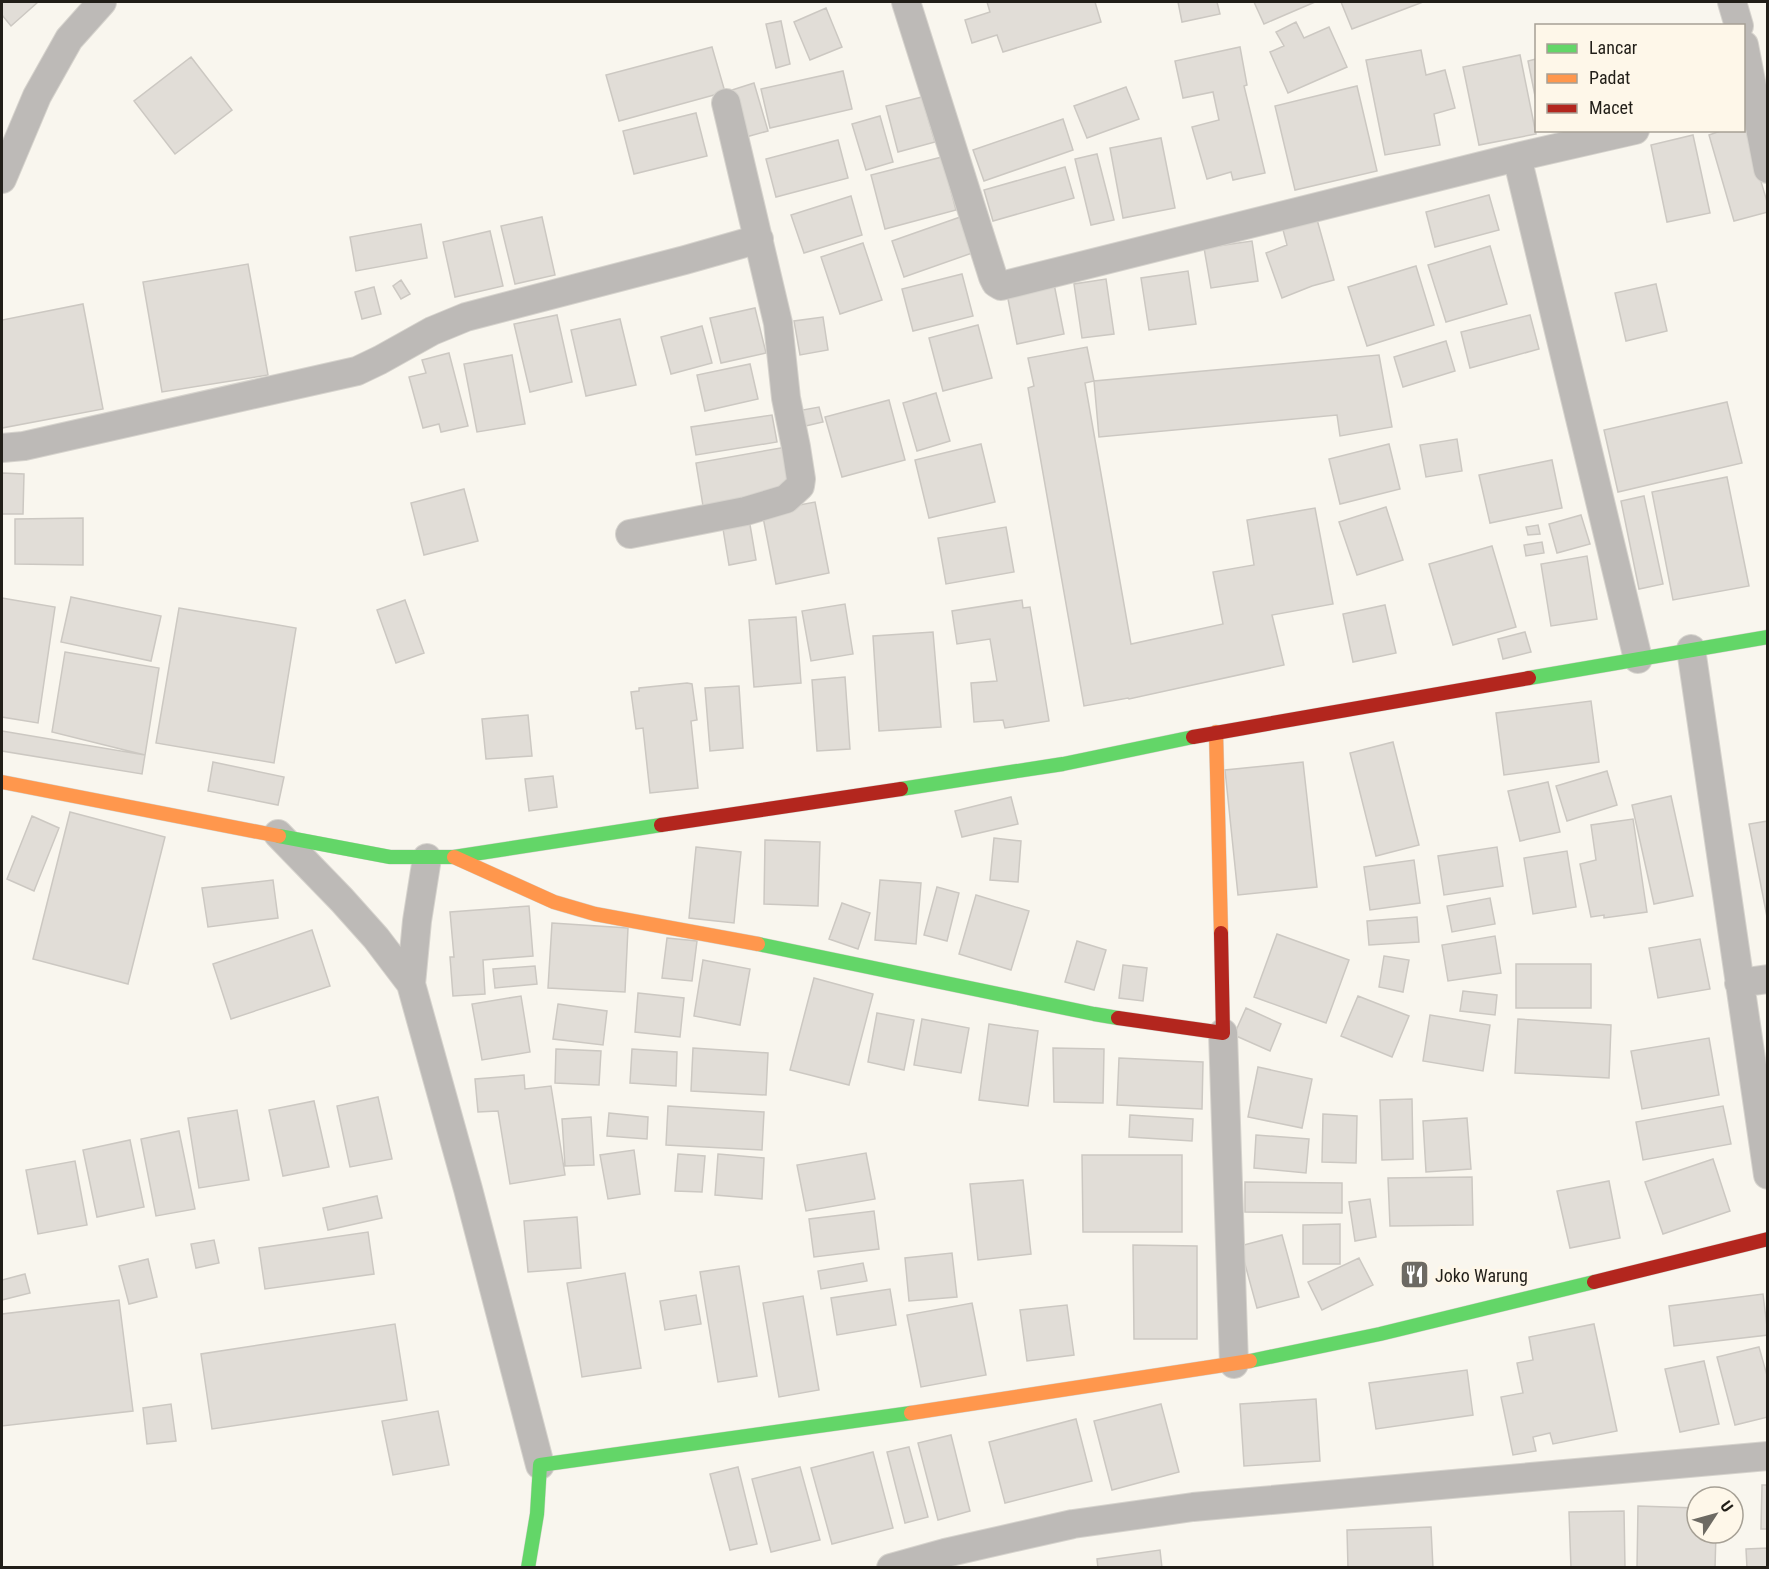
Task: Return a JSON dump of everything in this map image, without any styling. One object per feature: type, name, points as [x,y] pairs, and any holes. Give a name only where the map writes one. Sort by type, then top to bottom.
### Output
[{"type":"main road","points":[[2,782],[390,857],[440,857],[1063,764],[1216,732],[1767,637]]},
{"type":"main road","points":[[440,857],[554,902],[595,914],[763,945],[1094,1014],[1223,1033],[1216,732]]},
{"type":"main road","points":[[528,1568],[537,1514],[540,1465],[894,1416],[1234,1364],[1380,1334],[1767,1239]]},
{"type":"street","points":[[2,179],[37,96],[69,39],[102,2]]},
{"type":"street","points":[[906,2],[993,277],[1001,286],[1517,157],[1626,132]]},
{"type":"street","points":[[1732,2],[1738,24]]},
{"type":"street","points":[[1745,65],[1749,105],[1767,169]]},
{"type":"street","points":[[630,534],[746,511],[786,499],[800,486],[796,447],[786,398],[778,323],[726,103]]},
{"type":"street","points":[[1517,157],[1638,658]]},
{"type":"street","points":[[2,448],[57,439],[357,371],[432,331],[466,317],[759,239]]},
{"type":"street","points":[[1691,650],[1767,1175]]},
{"type":"street","points":[[278,834],[342,900],[411,984]]},
{"type":"street","points":[[440,857],[417,921],[411,984],[468,1189],[540,1465]]},
{"type":"street","points":[[1739,983],[1767,979]]},
{"type":"street","points":[[1223,1033],[1234,1364]]},
{"type":"street","points":[[891,1568],[945,1553],[1074,1524],[1193,1507],[1767,1456]]},
{"type":"building","points":[[2,2],[38,2],[11,26],[2,15]]},
{"type":"building","points":[[987,2],[1095,2],[1101,22],[1003,52],[997,35],[972,43],[965,20],[990,12]]},
{"type":"building","points":[[1178,2],[1217,2],[1220,14],[1182,22]]},
{"type":"building","points":[[1254,2],[1315,2],[1264,24]]},
{"type":"building","points":[[1341,2],[1423,2],[1352,29]]},
{"type":"building","points":[[826,8],[842,47],[810,60],[794,22]]},
{"type":"building","points":[[781,21],[790,64],[776,68],[766,24]]},
{"type":"building","points":[[1296,22],[1304,38],[1329,27],[1347,67],[1288,93],[1270,52],[1284,46],[1276,32]]},
{"type":"building","points":[[712,47],[725,92],[619,121],[606,75]]},
{"type":"building","points":[[1240,47],[1247,85],[1244,86],[1265,173],[1233,180],[1231,172],[1207,179],[1192,127],[1219,120],[1213,92],[1183,98],[1175,61]]},
{"type":"building","points":[[1421,50],[1426,75],[1445,70],[1455,108],[1434,114],[1440,145],[1385,155],[1366,60]]},
{"type":"building","points":[[1520,55],[1536,134],[1479,145],[1463,67]]},
{"type":"building","points":[[191,57],[232,110],[175,154],[134,101]]},
{"type":"building","points":[[1535,59],[1535,96],[1528,61]]},
{"type":"building","points":[[843,71],[852,109],[770,128],[761,89]]},
{"type":"building","points":[[754,83],[768,131],[746,137],[732,90]]},
{"type":"building","points":[[1357,86],[1377,171],[1295,190],[1275,106]]},
{"type":"building","points":[[1126,87],[1139,119],[1087,138],[1074,106]]},
{"type":"building","points":[[922,97],[935,142],[898,152],[886,106]]},
{"type":"building","points":[[696,113],[707,156],[634,174],[623,131]]},
{"type":"building","points":[[880,116],[893,162],[866,170],[852,124]]},
{"type":"building","points":[[1063,119],[1073,150],[984,181],[973,150]]},
{"type":"building","points":[[1745,127],[1768,205],[1768,212],[1734,221],[1709,135],[1717,132],[1745,132]]},
{"type":"building","points":[[1693,135],[1710,213],[1667,222],[1651,145]]},
{"type":"building","points":[[1161,138],[1175,208],[1123,218],[1110,148]]},
{"type":"building","points":[[838,140],[848,178],[776,197],[766,159]]},
{"type":"building","points":[[1097,154],[1114,220],[1091,225],[1075,159]]},
{"type":"building","points":[[942,157],[956,210],[885,229],[871,175]]},
{"type":"building","points":[[1065,167],[1074,198],[993,221],[984,190]]},
{"type":"building","points":[[1489,195],[1499,230],[1435,247],[1426,212]]},
{"type":"building","points":[[851,196],[862,235],[804,253],[791,215]]},
{"type":"building","points":[[963,216],[975,252],[904,277],[892,241]]},
{"type":"building","points":[[1316,216],[1334,280],[1282,298],[1266,253],[1287,245],[1282,226]]},
{"type":"building","points":[[542,217],[555,275],[515,284],[501,226]]},
{"type":"building","points":[[421,224],[427,258],[356,271],[350,237]]},
{"type":"building","points":[[490,231],[503,286],[455,297],[443,242]]},
{"type":"building","points":[[1252,241],[1258,281],[1211,288],[1204,248]]},
{"type":"building","points":[[863,243],[882,300],[840,314],[821,257]]},
{"type":"building","points":[[1490,246],[1507,304],[1446,322],[1428,265]]},
{"type":"building","points":[[248,264],[268,375],[162,392],[143,282]]},
{"type":"building","points":[[1416,266],[1434,325],[1367,346],[1348,287]]},
{"type":"building","points":[[1188,271],[1196,324],[1149,330],[1141,278]]},
{"type":"building","points":[[962,274],[973,316],[913,331],[902,289]]},
{"type":"building","points":[[1106,279],[1114,334],[1082,338],[1074,284]]},
{"type":"building","points":[[401,280],[410,294],[401,299],[393,286]]},
{"type":"building","points":[[1054,284],[1064,334],[1017,344],[1007,294]]},
{"type":"building","points":[[1656,284],[1667,331],[1626,341],[1615,293]]},
{"type":"building","points":[[374,287],[381,314],[362,319],[355,292]]},
{"type":"building","points":[[83,304],[103,409],[2,428],[2,320]]},
{"type":"building","points":[[755,308],[766,353],[721,363],[710,318]]},
{"type":"building","points":[[557,315],[572,382],[530,392],[514,324]]},
{"type":"building","points":[[1530,315],[1539,349],[1470,368],[1461,332]]},
{"type":"building","points":[[823,317],[828,350],[800,355],[794,321]]},
{"type":"building","points":[[620,319],[636,385],[586,396],[571,330]]},
{"type":"building","points":[[978,325],[992,378],[943,391],[929,338]]},
{"type":"building","points":[[702,326],[712,363],[671,374],[661,337]]},
{"type":"building","points":[[1446,341],[1455,371],[1403,387],[1394,357]]},
{"type":"building","points":[[1087,347],[1094,381],[1085,383],[1131,644],[1223,624],[1213,572],[1254,565],[1247,520],[1315,508],[1333,604],[1272,615],[1284,665],[1129,699],[1084,706],[1028,388],[1034,386],[1028,358]]},
{"type":"building","points":[[449,353],[468,426],[441,432],[439,424],[423,428],[409,377],[426,373],[422,360]]},
{"type":"building","points":[[512,355],[525,424],[477,432],[464,364]]},
{"type":"building","points":[[1379,355],[1392,427],[1340,436],[1337,415],[1099,437],[1094,381]]},
{"type":"building","points":[[750,364],[758,399],[705,411],[697,375]]},
{"type":"building","points":[[936,393],[950,441],[917,451],[903,403]]},
{"type":"building","points":[[889,400],[905,460],[842,477],[825,417]]},
{"type":"building","points":[[1727,402],[1742,463],[1618,492],[1604,430]]},
{"type":"building","points":[[819,407],[823,422],[801,427],[797,411]]},
{"type":"building","points":[[772,415],[777,442],[696,455],[691,427]]},
{"type":"building","points":[[1457,439],[1462,471],[1426,477],[1420,445]]},
{"type":"building","points":[[981,444],[995,502],[929,518],[915,460]]},
{"type":"building","points":[[1389,444],[1400,489],[1340,504],[1329,459]]},
{"type":"building","points":[[786,447],[794,490],[703,506],[696,463]]},
{"type":"building","points":[[1552,460],[1562,508],[1490,523],[1479,475]]},
{"type":"building","points":[[2,473],[24,474],[23,514],[2,514]]},
{"type":"building","points":[[1727,477],[1749,586],[1673,600],[1652,492]]},
{"type":"building","points":[[464,489],[478,541],[424,555],[411,503]]},
{"type":"building","points":[[1644,496],[1663,584],[1639,589],[1621,501]]},
{"type":"building","points":[[815,502],[829,573],[776,584],[762,512]]},
{"type":"building","points":[[1386,507],[1403,560],[1357,575],[1339,522]]},
{"type":"building","points":[[1581,515],[1590,544],[1557,553],[1549,524]]},
{"type":"building","points":[[83,518],[83,565],[15,564],[15,519]]},
{"type":"building","points":[[749,519],[756,560],[729,565],[722,523]]},
{"type":"building","points":[[1538,525],[1540,534],[1528,535],[1526,527]]},
{"type":"building","points":[[1006,527],[1014,572],[946,584],[938,538]]},
{"type":"building","points":[[1542,542],[1544,553],[1526,556],[1524,545]]},
{"type":"building","points":[[1492,546],[1516,627],[1453,645],[1429,564]]},
{"type":"building","points":[[1587,556],[1597,619],[1551,626],[1541,564]]},
{"type":"building","points":[[71,597],[161,616],[151,661],[61,642]]},
{"type":"building","points":[[2,598],[55,607],[38,723],[2,717]]},
{"type":"building","points":[[405,600],[424,653],[396,663],[377,610]]},
{"type":"building","points":[[1022,600],[1023,608],[1030,607],[1049,721],[1005,728],[1003,720],[974,722],[971,683],[997,681],[990,639],[957,644],[952,611]]},
{"type":"building","points":[[845,604],[853,654],[811,661],[802,611]]},
{"type":"building","points":[[1385,605],[1396,653],[1353,662],[1343,614]]},
{"type":"building","points":[[179,608],[296,628],[274,763],[156,743]]},
{"type":"building","points":[[796,617],[801,683],[754,687],[749,620]]},
{"type":"building","points":[[933,632],[941,727],[879,731],[873,636]]},
{"type":"building","points":[[1525,632],[1531,652],[1503,659],[1498,639]]},
{"type":"building","points":[[65,652],[159,668],[145,755],[52,732]]},
{"type":"building","points":[[845,677],[850,749],[817,751],[812,680]]},
{"type":"building","points":[[692,684],[697,720],[691,721],[698,788],[650,793],[643,728],[636,729],[631,692],[639,691],[639,688]]},
{"type":"building","points":[[739,686],[743,748],[710,751],[705,688]]},
{"type":"building","points":[[1591,701],[1599,762],[1504,775],[1496,713]]},
{"type":"building","points":[[528,715],[532,756],[486,759],[482,719]]},
{"type":"building","points":[[2,731],[145,755],[142,774],[2,751]]},
{"type":"building","points":[[1393,742],[1419,845],[1376,856],[1350,753]]},
{"type":"building","points":[[213,762],[284,777],[278,805],[208,791]]},
{"type":"building","points":[[1303,762],[1317,887],[1238,895],[1225,770]]},
{"type":"building","points":[[1607,771],[1617,805],[1567,821],[1556,786]]},
{"type":"building","points":[[553,776],[557,807],[529,811],[525,779]]},
{"type":"building","points":[[1548,782],[1560,832],[1520,841],[1508,791]]},
{"type":"building","points":[[1671,796],[1693,896],[1654,904],[1632,805]]},
{"type":"building","points":[[1011,797],[1018,824],[962,837],[955,811]]},
{"type":"building","points":[[70,812],[165,837],[128,984],[33,959]]},
{"type":"building","points":[[32,816],[59,828],[34,891],[7,879]]},
{"type":"building","points":[[1633,819],[1647,912],[1604,918],[1604,915],[1591,917],[1580,864],[1596,860],[1591,825]]},
{"type":"building","points":[[1768,821],[1768,922],[1749,824]]},
{"type":"building","points":[[994,838],[1021,841],[1018,882],[990,880]]},
{"type":"building","points":[[765,840],[820,842],[818,906],[764,904]]},
{"type":"building","points":[[696,847],[741,852],[734,923],[689,918]]},
{"type":"building","points":[[1497,847],[1503,886],[1444,895],[1438,856]]},
{"type":"building","points":[[1567,851],[1576,907],[1533,914],[1524,858]]},
{"type":"building","points":[[1414,860],[1420,903],[1370,910],[1364,867]]},
{"type":"building","points":[[273,880],[278,918],[208,927],[202,888]]},
{"type":"building","points":[[880,880],[921,883],[916,944],[875,940]]},
{"type":"building","points":[[937,887],[959,893],[947,941],[924,935]]},
{"type":"building","points":[[976,895],[1029,911],[1011,970],[959,954]]},
{"type":"building","points":[[1490,898],[1495,924],[1452,932],[1447,906]]},
{"type":"building","points":[[842,903],[870,913],[858,949],[829,939]]},
{"type":"building","points":[[529,906],[533,956],[483,960],[485,994],[453,996],[450,957],[454,957],[450,912]]},
{"type":"building","points":[[1417,917],[1419,942],[1369,945],[1367,921]]},
{"type":"building","points":[[552,923],[628,928],[625,992],[548,988]]},
{"type":"building","points":[[312,930],[330,986],[231,1019],[213,964]]},
{"type":"building","points":[[1277,934],[1349,960],[1326,1023],[1254,997]]},
{"type":"building","points":[[1495,936],[1501,973],[1448,981],[1442,945]]},
{"type":"building","points":[[667,938],[697,941],[692,981],[662,978]]},
{"type":"building","points":[[1700,939],[1710,989],[1658,998],[1649,948]]},
{"type":"building","points":[[1077,941],[1106,950],[1094,990],[1065,982]]},
{"type":"building","points":[[1384,956],[1409,960],[1403,992],[1379,987]]},
{"type":"building","points":[[703,960],[750,969],[740,1025],[694,1016]]},
{"type":"building","points":[[1516,964],[1591,964],[1591,1008],[1516,1008]]},
{"type":"building","points":[[1123,965],[1147,968],[1143,1001],[1119,998]]},
{"type":"building","points":[[535,966],[537,984],[495,988],[493,969]]},
{"type":"building","points":[[814,978],[873,994],[849,1085],[790,1070]]},
{"type":"building","points":[[1463,991],[1497,995],[1495,1015],[1460,1011]]},
{"type":"building","points":[[638,993],[684,998],[680,1037],[635,1032]]},
{"type":"building","points":[[521,996],[530,1052],[482,1060],[472,1004]]},
{"type":"building","points":[[1358,996],[1409,1016],[1392,1057],[1341,1036]]},
{"type":"building","points":[[558,1004],[607,1011],[603,1045],[553,1039]]},
{"type":"building","points":[[1246,1008],[1281,1024],[1270,1051],[1234,1035]]},
{"type":"building","points":[[877,1013],[914,1020],[904,1070],[868,1062]]},
{"type":"building","points":[[1430,1015],[1490,1025],[1483,1071],[1423,1061]]},
{"type":"building","points":[[922,1019],[969,1028],[961,1073],[914,1065]]},
{"type":"building","points":[[1518,1019],[1611,1025],[1609,1078],[1515,1073]]},
{"type":"building","points":[[989,1024],[1038,1031],[1028,1106],[979,1100]]},
{"type":"building","points":[[1709,1038],[1719,1095],[1642,1109],[1631,1051]]},
{"type":"building","points":[[693,1048],[768,1053],[766,1095],[691,1091]]},
{"type":"building","points":[[1053,1048],[1104,1049],[1103,1103],[1054,1102]]},
{"type":"building","points":[[556,1049],[601,1051],[599,1085],[555,1083]]},
{"type":"building","points":[[632,1049],[677,1052],[676,1086],[630,1083]]},
{"type":"building","points":[[1119,1058],[1203,1062],[1202,1109],[1117,1105]]},
{"type":"building","points":[[1258,1067],[1312,1079],[1302,1128],[1248,1117]]},
{"type":"building","points":[[524,1075],[525,1089],[551,1086],[565,1175],[510,1184],[498,1111],[478,1112],[475,1079]]},
{"type":"building","points":[[378,1097],[392,1159],[350,1167],[337,1106]]},
{"type":"building","points":[[1412,1099],[1413,1159],[1382,1160],[1380,1100]]},
{"type":"building","points":[[314,1101],[329,1167],[283,1176],[269,1110]]},
{"type":"building","points":[[668,1106],[764,1112],[762,1150],[666,1145]]},
{"type":"building","points":[[1723,1106],[1731,1144],[1643,1160],[1636,1122]]},
{"type":"building","points":[[237,1110],[249,1180],[199,1188],[188,1118]]},
{"type":"building","points":[[609,1113],[648,1117],[647,1139],[607,1136]]},
{"type":"building","points":[[1323,1114],[1357,1116],[1356,1163],[1322,1162]]},
{"type":"building","points":[[1130,1115],[1193,1119],[1192,1141],[1129,1137]]},
{"type":"building","points":[[591,1117],[594,1165],[565,1166],[562,1119]]},
{"type":"building","points":[[1467,1118],[1471,1169],[1426,1172],[1423,1121]]},
{"type":"building","points":[[179,1131],[195,1209],[156,1216],[141,1139]]},
{"type":"building","points":[[1256,1135],[1309,1139],[1306,1173],[1254,1168]]},
{"type":"building","points":[[130,1140],[144,1207],[97,1217],[83,1150]]},
{"type":"building","points":[[634,1150],[640,1194],[608,1199],[600,1155]]},
{"type":"building","points":[[866,1153],[875,1199],[806,1211],[797,1165]]},
{"type":"building","points":[[678,1154],[705,1156],[702,1192],[675,1191]]},
{"type":"building","points":[[718,1154],[764,1158],[762,1199],[715,1195]]},
{"type":"building","points":[[1082,1155],[1182,1155],[1182,1232],[1083,1232]]},
{"type":"building","points":[[1713,1159],[1730,1211],[1663,1234],[1645,1182]]},
{"type":"building","points":[[75,1161],[87,1225],[38,1234],[26,1170]]},
{"type":"building","points":[[1472,1177],[1473,1225],[1390,1226],[1388,1178]]},
{"type":"building","points":[[1023,1180],[1031,1254],[978,1260],[970,1184]]},
{"type":"building","points":[[1609,1181],[1620,1238],[1570,1248],[1557,1191]]},
{"type":"building","points":[[1245,1182],[1342,1183],[1342,1213],[1245,1212]]},
{"type":"building","points":[[377,1196],[382,1218],[328,1230],[323,1208]]},
{"type":"building","points":[[1370,1199],[1376,1237],[1355,1241],[1349,1202]]},
{"type":"building","points":[[874,1211],[879,1249],[814,1257],[809,1219]]},
{"type":"building","points":[[577,1217],[581,1268],[528,1272],[524,1221]]},
{"type":"building","points":[[1340,1224],[1340,1264],[1303,1264],[1303,1225]]},
{"type":"building","points":[[368,1232],[374,1274],[265,1289],[259,1248]]},
{"type":"building","points":[[1282,1235],[1299,1297],[1257,1308],[1240,1246]]},
{"type":"building","points":[[214,1240],[219,1263],[196,1268],[191,1244]]},
{"type":"building","points":[[1133,1245],[1197,1246],[1197,1339],[1134,1339]]},
{"type":"building","points":[[952,1253],[957,1297],[909,1301],[905,1258]]},
{"type":"building","points":[[1359,1258],[1373,1285],[1322,1310],[1308,1282]]},
{"type":"building","points":[[148,1259],[157,1297],[129,1304],[119,1266]]},
{"type":"building","points":[[863,1263],[867,1281],[821,1289],[818,1271]]},
{"type":"building","points":[[739,1266],[757,1376],[718,1382],[700,1272]]},
{"type":"building","points":[[625,1273],[641,1368],[582,1377],[567,1283]]},
{"type":"building","points":[[25,1274],[30,1293],[2,1300],[2,1280]]},
{"type":"building","points":[[890,1289],[896,1325],[837,1335],[831,1298]]},
{"type":"building","points":[[1763,1294],[1768,1335],[1674,1346],[1669,1306]]},
{"type":"building","points":[[696,1295],[701,1324],[665,1330],[660,1301]]},
{"type":"building","points":[[803,1296],[819,1390],[779,1397],[763,1303]]},
{"type":"building","points":[[119,1300],[133,1411],[2,1426],[2,1314]]},
{"type":"building","points":[[972,1303],[986,1375],[921,1387],[907,1315]]},
{"type":"building","points":[[1067,1305],[1074,1355],[1027,1361],[1020,1310]]},
{"type":"building","points":[[395,1324],[407,1400],[212,1429],[201,1354]]},
{"type":"building","points":[[1594,1324],[1617,1431],[1553,1444],[1550,1433],[1533,1437],[1536,1451],[1513,1455],[1501,1397],[1523,1393],[1517,1363],[1533,1360],[1529,1337]]},
{"type":"building","points":[[1759,1347],[1768,1379],[1768,1417],[1735,1425],[1717,1357]]},
{"type":"building","points":[[1704,1361],[1719,1424],[1680,1432],[1665,1369]]},
{"type":"building","points":[[1467,1370],[1473,1415],[1376,1429],[1369,1383]]},
{"type":"building","points":[[1316,1399],[1320,1461],[1244,1466],[1240,1404]]},
{"type":"building","points":[[171,1404],[176,1441],[147,1444],[143,1408]]},
{"type":"building","points":[[1161,1404],[1179,1472],[1112,1490],[1094,1421]]},
{"type":"building","points":[[438,1411],[449,1465],[393,1475],[382,1421]]},
{"type":"building","points":[[1076,1419],[1092,1481],[1005,1503],[989,1442]]},
{"type":"building","points":[[951,1435],[970,1511],[938,1520],[918,1443]]},
{"type":"building","points":[[909,1447],[928,1517],[905,1523],[887,1452]]},
{"type":"building","points":[[873,1452],[893,1528],[832,1544],[811,1468]]},
{"type":"building","points":[[738,1467],[757,1544],[730,1550],[710,1474]]},
{"type":"building","points":[[800,1467],[820,1540],[771,1552],[752,1479]]},
{"type":"building","points":[[1762,1485],[1768,1485],[1768,1529],[1761,1529]]},
{"type":"building","points":[[1638,1506],[1685,1508],[1685,1545],[1716,1545],[1715,1568],[1637,1568]]},
{"type":"building","points":[[1624,1511],[1625,1568],[1571,1568],[1569,1512]]},
{"type":"building","points":[[1431,1527],[1433,1568],[1348,1568],[1347,1530]]},
{"type":"building","points":[[1768,1548],[1768,1568],[1747,1568],[1746,1549]]},
{"type":"building","points":[[1160,1550],[1162,1568],[1098,1568],[1097,1559]]},
{"type":"traffic: fast","points":[[1529,678],[1768,637]]},
{"type":"traffic: fast","points":[[901,789],[1063,764],[1193,737]]},
{"type":"traffic: fast","points":[[279,836],[390,857],[454,857],[661,825]]},
{"type":"traffic: fast","points":[[758,944],[1118,1018]]},
{"type":"traffic: fast","points":[[1250,1361],[1380,1334],[1594,1282]]},
{"type":"traffic: fast","points":[[528,1568],[537,1514],[540,1465],[911,1413]]},
{"type":"traffic: slow","points":[[1216,732],[1221,933]]},
{"type":"traffic: slow","points":[[2,782],[279,836]]},
{"type":"traffic: slow","points":[[454,857],[554,902],[595,914],[758,944]]},
{"type":"traffic: slow","points":[[911,1413],[1250,1361]]},
{"type":"traffic: jam","points":[[1193,737],[1529,678]]},
{"type":"traffic: jam","points":[[661,825],[901,789]]},
{"type":"traffic: jam","points":[[1118,1018],[1223,1033],[1221,933]]},
{"type":"traffic: jam","points":[[1594,1282],[1768,1239]]},
{"type":"place","name":"Joko Warung","points":[[1414,1275]]}]
